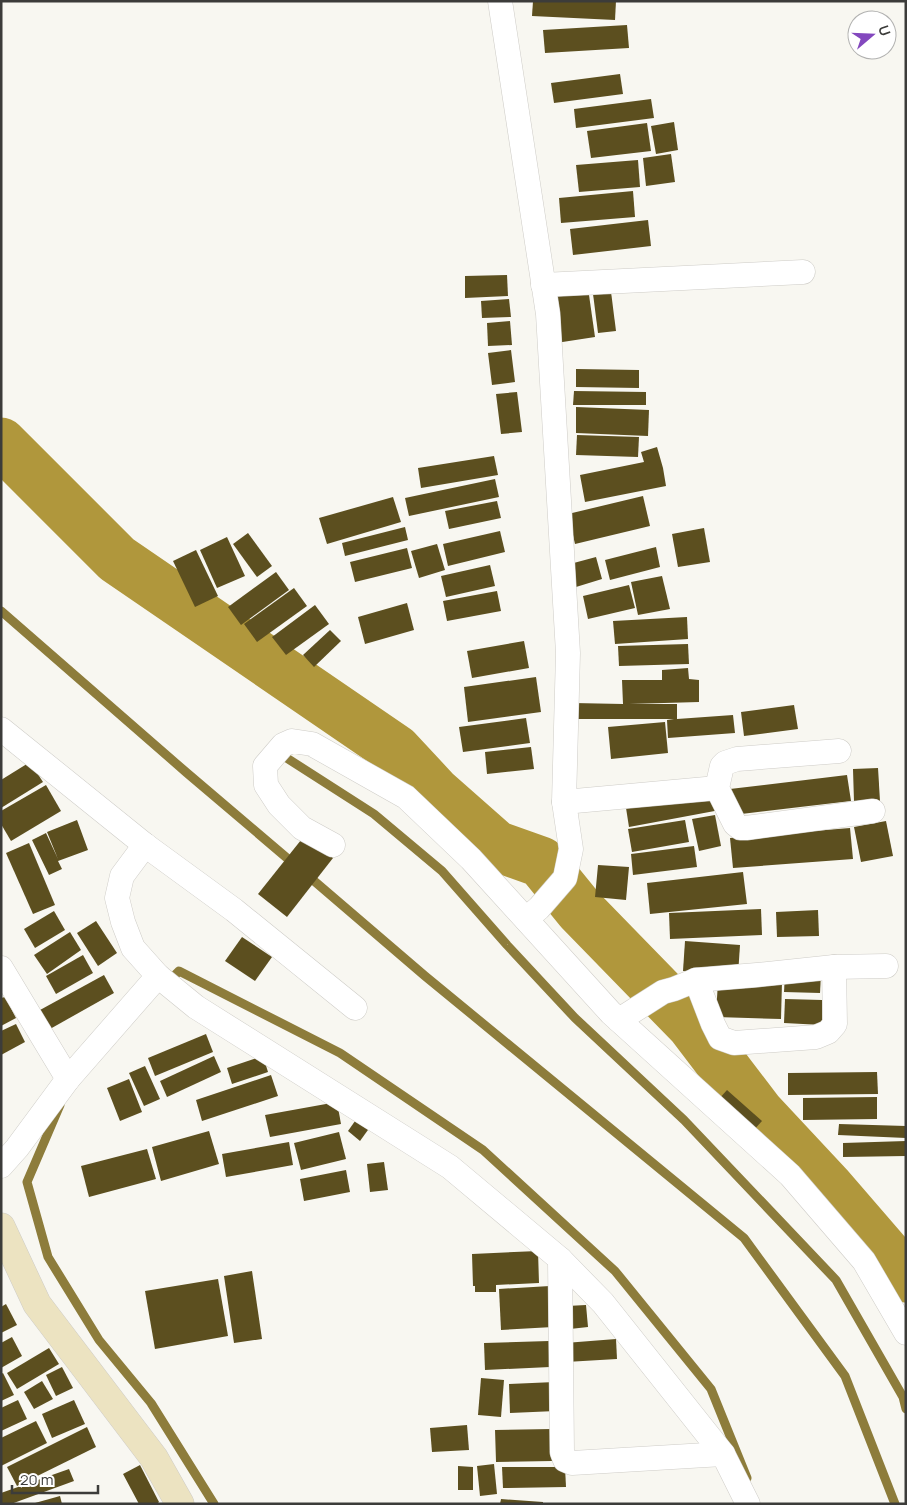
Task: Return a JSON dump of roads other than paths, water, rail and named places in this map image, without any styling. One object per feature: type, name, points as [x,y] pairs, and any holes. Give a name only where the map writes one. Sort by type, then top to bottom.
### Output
[{"type":"street","points":[[500,1],[548,314],[568,653],[564,802],[571,849],[565,878],[532,914]]},
{"type":"street","points":[[543,285],[803,272]]},
{"type":"street","points":[[1,729],[145,845],[234,910],[356,1008]]},
{"type":"street","points":[[333,845],[302,828],[279,805],[266,785],[265,766],[283,745],[292,741],[312,744],[406,797],[532,914],[627,1015],[790,1175],[864,1261],[906,1334]]},
{"type":"street","points":[[839,751],[737,759],[725,762],[722,766],[718,788],[735,824],[740,828],[873,811]]},
{"type":"street","points":[[564,802],[718,788]]},
{"type":"street","points":[[145,845],[122,876],[117,898],[123,922],[133,948],[162,979],[196,1007],[450,1167],[560,1259],[603,1303],[723,1454],[748,1504]]},
{"type":"street","points":[[627,1015],[663,992],[696,980],[834,968],[886,966]]},
{"type":"street","points":[[1,968],[68,1079]]},
{"type":"street","points":[[696,980],[720,1038],[734,1042],[816,1037],[828,1032],[835,1024],[834,968]]},
{"type":"street","points":[[1,1166],[17,1148],[68,1079],[162,979]]},
{"type":"street","points":[[1,1227],[37,1304],[154,1458],[180,1504]]},
{"type":"street","points":[[560,1259],[562,1452],[565,1460],[572,1463],[723,1454]]},
{"type":"waterway","points":[[1,443],[117,559],[396,750],[435,792],[496,846],[541,862],[580,910],[692,1025],[759,1113],[829,1188],[906,1277]]},
{"type":"waterway","points":[[1,611],[294,864]]},
{"type":"waterway","points":[[282,755],[374,814],[442,871],[575,1018],[684,1120],[836,1280],[903,1397],[906,1409]]},
{"type":"waterway","points":[[306,874],[425,976],[744,1238],[845,1376],[895,1504]]},
{"type":"waterway","points":[[167,983],[179,971],[340,1053],[483,1150],[615,1271],[711,1389],[747,1478]]},
{"type":"waterway","points":[[60,1105],[27,1182],[48,1257],[99,1340],[151,1403],[214,1504]]}]
